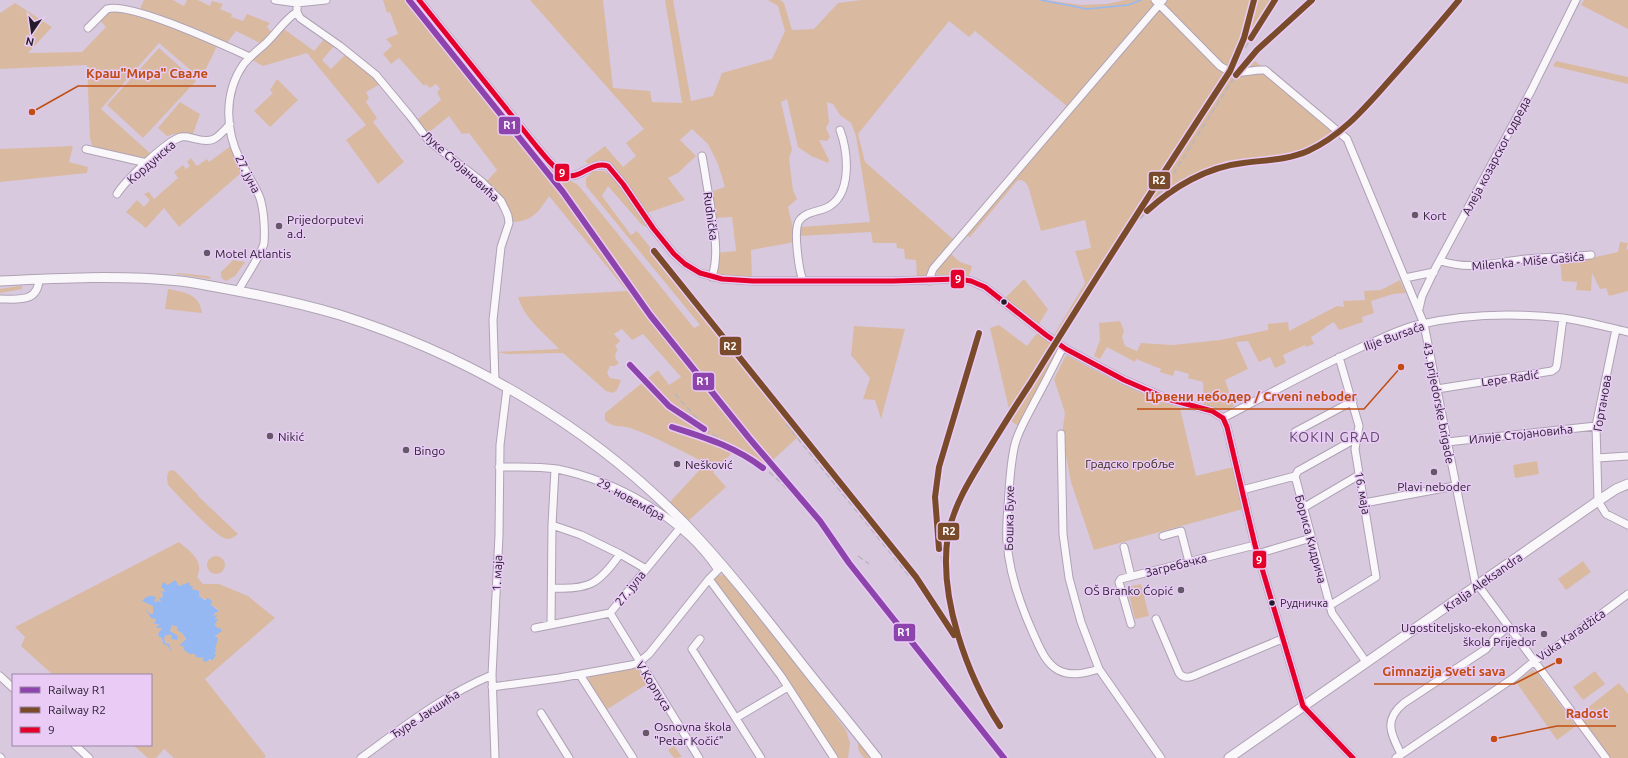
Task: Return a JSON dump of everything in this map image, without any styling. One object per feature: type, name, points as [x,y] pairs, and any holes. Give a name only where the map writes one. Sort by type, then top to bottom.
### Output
[{"type":"main road","points":[[0,281],[131,278],[181,281],[238,291],[306,306],[346,317],[425,348],[495,380],[544,410],[595,445],[659,499],[720,568],[877,758]]},
{"type":"main road","name":"Kralja Aleksandra","points":[[1229,758],[1598,501],[1616,489],[1628,484]]},
{"type":"street","points":[[276,0],[297,3],[326,0]]},
{"type":"street","points":[[419,0],[532,141],[557,169],[564,174],[571,176],[596,165],[608,166],[623,184],[653,228],[674,254],[692,269],[712,277],[754,281],[930,281],[963,279],[981,285],[1063,347],[1135,385],[1168,399],[1212,411],[1223,418],[1227,427],[1257,554],[1303,706],[1353,758]]},
{"type":"street","name":"Алеја козарског одреда","points":[[1420,312],[1419,306],[1422,296],[1434,272],[1441,262],[1531,91],[1576,0]]},
{"type":"street","points":[[930,281],[933,269],[1159,2]]},
{"type":"street","name":"43. prijedorske brigade","points":[[1159,2],[1220,66],[1233,73],[1266,70],[1347,139],[1424,324],[1474,581],[1606,758]]},
{"type":"street","points":[[297,3],[297,12]]},
{"type":"street","points":[[88,28],[107,9],[127,10],[185,29],[250,57]]},
{"type":"street","name":"27. јуна","points":[[238,291],[261,253],[264,234],[259,197],[239,160],[232,137],[228,107],[232,87],[244,64],[250,57],[272,38],[292,15],[297,12]]},
{"type":"street","name":"Луке Стојановића","points":[[297,12],[305,22],[340,46],[376,75],[429,141],[481,181],[501,201],[508,216],[509,223],[502,247],[493,320],[495,380]]},
{"type":"street","name":"Кордунска","points":[[117,194],[126,181],[174,140],[188,137],[206,142],[211,141],[220,135],[230,124]]},
{"type":"street","points":[[803,281],[800,271],[796,235],[798,222],[807,214],[831,205],[837,198],[845,182],[846,156],[840,130]]},
{"type":"street","points":[[86,149],[147,163]]},
{"type":"street","name":"Rudnička","points":[[702,156],[715,238],[716,260],[712,277]]},
{"type":"street","name":"Milenka - Miše Gašića","points":[[1441,262],[1471,266],[1491,265],[1509,260],[1591,255]]},
{"type":"street","points":[[1405,278],[1434,272]]},
{"type":"street","points":[[0,299],[28,298],[36,291],[39,279]]},
{"type":"street","name":"Ilije Bursaća","points":[[1223,418],[1339,357],[1391,334],[1424,324],[1460,318],[1490,316],[1563,318],[1588,322],[1628,332]]},
{"type":"street","name":"Lepe Radić","points":[[1437,389],[1552,371],[1556,368],[1557,364],[1563,318]]},
{"type":"street","name":"Гортанова","points":[[1598,501],[1596,426],[1616,329]]},
{"type":"street","name":"Бошка Бухе","points":[[1063,347],[1020,429],[1015,445],[1012,462],[1007,527],[1008,553],[1013,581],[1017,593],[1035,638],[1048,661],[1058,670],[1069,674],[1099,669]]},
{"type":"street","name":"16. маја","points":[[1329,606],[1376,577],[1355,449],[1359,426],[1339,357]]},
{"type":"street","name":"1. маја","points":[[495,758],[492,675],[499,535],[500,445],[507,388]]},
{"type":"street","points":[[1295,432],[1353,401]]},
{"type":"street","name":"Илије Стојановића","points":[[1447,442],[1596,426]]},
{"type":"street","points":[[1062,434],[1063,527],[1066,561],[1072,591],[1081,622],[1099,669],[1161,758]]},
{"type":"street","points":[[1242,490],[1295,476],[1298,471],[1357,438]]},
{"type":"street","points":[[1597,458],[1628,456]]},
{"type":"street","name":"29. новембра","points":[[499,467],[555,469],[594,478],[608,484],[683,526]]},
{"type":"street","points":[[551,625],[553,588],[552,525],[555,469]]},
{"type":"street","points":[[1303,508],[1359,475]]},
{"type":"street","name":"Бориса Kидрича","points":[[1295,476],[1329,606],[1335,619],[1366,662]]},
{"type":"street","points":[[1364,503],[1455,486]]},
{"type":"street","points":[[1598,501],[1606,514],[1628,525]]},
{"type":"street","points":[[552,525],[581,534],[646,569]]},
{"type":"street","name":"27. јула","points":[[535,628],[610,613],[683,526]]},
{"type":"street","points":[[1163,536],[1181,531],[1189,562]]},
{"type":"street","points":[[1257,554],[1311,538]]},
{"type":"street","name":"Загребачка","points":[[1132,624],[1119,582],[1121,579],[1255,546]]},
{"type":"street","points":[[1124,547],[1131,576]]},
{"type":"street","points":[[553,588],[580,588],[596,582],[604,575],[620,554]]},
{"type":"street","points":[[492,687],[512,686],[580,675],[640,662],[649,654],[709,579],[720,568]]},
{"type":"street","points":[[709,579],[756,641],[834,758]]},
{"type":"street","name":"Vuka Karadžića","points":[[1399,756],[1459,717],[1628,594]]},
{"type":"street","name":"V Корпуса","points":[[610,613],[700,758]]},
{"type":"street","points":[[1156,619],[1179,673],[1181,676],[1186,677],[1198,674],[1282,639]]},
{"type":"street","points":[[1399,756],[1391,729],[1392,716],[1395,710],[1486,648],[1508,627]]},
{"type":"street","points":[[700,639],[692,649],[761,758]]},
{"type":"street","name":"Ђуре Јакшића","points":[[361,758],[438,704],[480,680],[492,675]]},
{"type":"street","points":[[580,675],[633,758]]},
{"type":"street","points":[[0,676],[3,684]]},
{"type":"street","points":[[736,718],[788,687]]},
{"type":"street","points":[[541,713],[569,758]]},
{"type":"street","points":[[76,746],[89,758]]},
{"type":"green space","points":[[144,0],[173,0],[184,6],[187,0],[198,0],[210,6],[212,1],[223,4],[220,9],[232,14],[231,17],[243,21],[247,14],[270,23],[267,27],[273,34],[262,44],[236,31],[226,44],[139,11]]},
{"type":"green space","points":[[383,0],[417,0],[520,131],[557,175],[574,182],[579,186],[694,328],[700,325],[586,186],[586,178],[593,171],[604,171],[611,176],[652,229],[642,225],[608,186],[602,196],[631,235],[637,231],[734,351],[799,436],[763,469],[748,457],[734,451],[713,472],[726,487],[688,521],[669,503],[706,463],[668,444],[630,428],[610,424],[605,420],[605,413],[658,370],[669,385],[681,377],[643,334],[632,340],[622,329],[614,334],[620,341],[615,346],[618,350],[615,358],[619,363],[615,366],[610,366],[607,373],[610,378],[621,380],[617,390],[613,393],[606,391],[563,353],[508,354],[496,352],[559,349],[525,312],[518,297],[627,291],[549,196],[542,207],[530,218],[518,222],[511,222],[486,182],[497,170],[469,133],[462,134],[449,116],[427,134],[417,120],[441,100],[437,92],[440,89],[436,84],[430,88],[426,84],[424,86],[399,58],[391,64],[383,54],[392,46],[386,39],[398,34],[390,12],[387,13]]},
{"type":"green space","points":[[530,0],[603,0],[613,88],[650,91],[652,102],[682,103],[665,0],[673,0],[691,101],[713,96],[722,73],[772,59],[785,31],[778,6],[768,0],[780,0],[784,3],[792,30],[814,29],[838,3],[862,0],[1046,0],[1081,5],[1107,4],[1125,0],[1275,0],[1229,61],[1243,74],[1255,61],[1338,131],[1325,141],[1293,155],[1227,163],[1204,171],[1169,193],[1146,212],[1124,237],[1059,338],[1054,335],[1085,283],[1075,251],[1091,248],[1085,220],[1041,231],[1028,186],[1021,180],[1017,181],[970,237],[965,235],[1068,107],[975,31],[969,37],[949,21],[858,134],[865,162],[954,240],[923,278],[917,278],[916,260],[905,259],[904,249],[897,248],[896,243],[873,243],[871,232],[799,236],[800,227],[870,222],[856,136],[851,123],[840,115],[833,104],[827,102],[829,122],[826,128],[830,137],[827,141],[819,140],[829,160],[828,163],[811,156],[798,147],[787,99],[781,102],[792,150],[789,158],[793,190],[797,199],[788,207],[795,242],[751,250],[752,278],[727,277],[711,273],[715,253],[736,251],[732,217],[714,218],[710,192],[725,187],[718,164],[708,144],[692,129],[680,140],[696,156],[678,173],[668,178],[685,200],[647,213],[606,162],[600,160],[588,164],[585,161],[605,146],[623,167],[636,156],[626,143],[644,129]]},
{"type":"green space","points":[[1584,0],[1628,0],[1628,29],[1581,5]]},
{"type":"green space","points":[[15,3],[52,27],[28,53],[82,52],[106,27],[99,19],[111,9],[151,18],[218,44],[201,79],[159,43],[101,109],[151,154],[147,158],[99,151],[92,145],[90,138],[87,65],[0,69],[0,13]]},
{"type":"green space","points":[[284,29],[314,51],[325,38],[335,45],[322,60],[331,69],[347,53],[380,84],[366,92],[369,98],[366,102],[377,118],[373,122],[404,162],[378,184],[346,140],[366,125],[307,53],[263,66],[252,60]]},
{"type":"green space","points":[[159,48],[196,81],[143,138],[107,105]]},
{"type":"green space","points":[[1556,61],[1628,77],[1628,84],[1553,66]]},
{"type":"green space","points":[[277,79],[298,100],[270,127],[254,111],[273,93],[270,90]]},
{"type":"green space","points":[[180,102],[200,114],[193,134],[174,134],[167,136],[158,128]]},
{"type":"green space","points":[[232,145],[242,172],[179,227],[164,208],[146,228],[126,212],[137,200],[144,207],[150,200],[144,194],[149,192],[154,199],[178,178],[174,172],[183,165],[186,169],[190,166],[187,162],[191,158],[197,166],[207,159],[209,162]]},
{"type":"green space","points":[[73,146],[69,162],[88,167],[87,173],[0,182],[0,149]]},
{"type":"green space","points":[[1620,242],[1628,243],[1626,250],[1628,249],[1628,291],[1609,296],[1606,288],[1600,289],[1592,273],[1591,291],[1576,290],[1577,282],[1562,281],[1560,260],[1591,258],[1618,252]]},
{"type":"green space","points":[[950,253],[960,262],[972,266],[969,277],[960,275],[937,276],[936,271]]},
{"type":"green space","points":[[233,260],[245,262],[235,276],[226,281],[222,278],[221,272]]},
{"type":"green space","points":[[175,274],[208,276],[211,278]]},
{"type":"green space","points":[[1024,279],[1048,309],[1039,324],[1005,298]]},
{"type":"green space","points":[[1400,280],[1406,293],[1393,294],[1371,301],[1374,313],[1362,317],[1363,322],[1339,330],[1334,322],[1311,337],[1314,344],[1306,347],[1305,345],[1283,355],[1286,363],[1275,368],[1270,357],[1259,362],[1248,341],[1236,342],[1248,369],[1225,380],[1234,406],[1227,409],[1219,409],[1204,405],[1203,382],[1188,378],[1189,374],[1175,370],[1173,376],[1160,372],[1161,369],[1136,359],[1135,362],[1107,347],[1100,359],[1094,356],[1100,340],[1099,323],[1120,321],[1124,331],[1122,337],[1125,346],[1137,351],[1141,343],[1173,345],[1220,340],[1268,330],[1268,324],[1288,322],[1289,331],[1337,306],[1344,307],[1343,301],[1365,300],[1364,291],[1381,290]]},
{"type":"green space","points":[[22,286],[22,289],[0,293],[0,289]]},
{"type":"green space","points":[[168,289],[180,291],[195,298],[201,307],[202,313],[165,309]]},
{"type":"green space","points":[[999,325],[1027,346],[1038,332],[1059,346],[1057,358],[1020,427],[1011,421],[989,454],[984,452],[1010,413],[990,328]]},
{"type":"green space","points":[[854,326],[905,329],[881,419],[875,400],[863,399],[870,378],[851,355]]},
{"type":"green space","name":"Градско гробље","points":[[1066,355],[1136,391],[1180,408],[1196,476],[1233,467],[1243,509],[1094,550],[1071,482],[1062,434],[1065,413],[1054,379]]},
{"type":"green space","points":[[1537,461],[1539,474],[1515,478],[1513,465]]},
{"type":"green space","points":[[172,470],[176,472],[198,496],[238,534],[230,539],[227,539],[222,537],[206,524],[168,485],[167,477],[169,471]]},
{"type":"green space","points":[[179,542],[192,553],[198,561],[199,571],[197,577],[203,584],[219,584],[248,596],[275,618],[205,679],[266,756],[264,758],[174,758],[164,749],[156,758],[148,758],[134,746],[152,746],[152,674],[52,674],[21,646],[25,637],[15,627]],"holes":[[[168,585],[192,586],[192,589],[199,596],[213,602],[209,604],[219,611],[213,616],[217,619],[215,623],[216,637],[212,661],[199,656],[183,646],[180,646],[186,640],[182,633],[178,630],[178,627],[172,625],[170,631],[177,640],[172,635],[166,635],[164,638],[165,643],[169,644],[163,644],[162,638],[159,637],[158,634],[163,628],[157,627],[159,624],[154,624],[156,619],[146,611],[153,614],[153,606],[142,600],[155,598],[153,600],[157,602],[161,601],[163,594],[161,592],[166,592],[163,588]]]},
{"type":"green space","points":[[216,556],[222,559],[225,565],[222,571],[216,574],[210,571],[207,565],[210,559]]},
{"type":"green space","points":[[1583,561],[1591,572],[1566,590],[1558,579]]},
{"type":"green space","points":[[724,575],[807,678],[846,730],[850,743],[848,758],[838,758],[836,756],[797,694],[717,586],[714,581],[716,577]]},
{"type":"green space","points":[[1141,584],[1149,616],[1135,619],[1127,587]]},
{"type":"green space","points":[[635,668],[640,671],[647,684],[606,710],[588,682],[589,676]]},
{"type":"green space","points":[[1532,670],[1536,672],[1576,726],[1557,740],[1516,682]]},
{"type":"green space","points":[[1595,671],[1605,684],[1583,700],[1573,687]]},
{"type":"green space","points":[[1619,683],[1628,694],[1628,758],[1610,758],[1577,716]]},
{"type":"green space","points":[[859,740],[874,758],[864,758],[858,750]]},
{"type":"green space","points":[[674,746],[682,757],[674,758],[668,750]]},
{"type":"water","points":[[175,580],[179,586],[190,582],[190,586],[193,586],[192,589],[199,591],[199,596],[205,600],[208,598],[213,602],[210,604],[219,611],[213,616],[217,615],[215,619],[218,619],[215,624],[217,628],[220,628],[222,631],[215,636],[218,638],[215,649],[217,651],[214,652],[216,655],[212,661],[210,659],[206,662],[202,660],[204,658],[196,657],[195,654],[190,654],[184,650],[183,646],[179,646],[186,639],[182,633],[177,630],[178,627],[172,625],[170,631],[178,636],[177,640],[171,639],[172,635],[166,635],[164,638],[165,643],[169,644],[172,652],[167,645],[163,644],[162,638],[159,637],[158,634],[162,628],[156,628],[159,624],[154,624],[156,619],[151,618],[145,609],[150,614],[153,614],[153,606],[142,601],[150,596],[156,597],[154,601],[161,601],[159,598],[162,598],[163,594],[160,591],[165,592],[163,588],[161,588],[163,582],[168,585]]},
{"type":"waterway","points":[[1041,0],[1087,9],[1128,5],[1141,0]]},
{"type":"railway","points":[[1000,726],[988,706],[966,660],[951,609],[947,584],[946,559],[948,535],[959,500],[1079,305],[1230,71],[1244,38],[1254,0]]},
{"type":"railway","points":[[1245,48],[1275,0]]},
{"type":"railway","points":[[1152,203],[1172,176],[1237,73],[1257,50],[1312,0]]},
{"type":"railway","points":[[1140,219],[1161,199],[1186,183],[1212,170],[1241,163],[1278,159],[1296,155],[1325,142],[1344,128],[1370,102],[1459,0]]},
{"type":"railway","points":[[654,251],[916,577],[956,639]]},
{"type":"railway","points":[[942,562],[936,521],[935,497],[939,467],[979,333]]},
{"type":"railway","points":[[630,365],[669,406],[722,440]]},
{"type":"railway","points":[[675,394],[703,425]]},
{"type":"railway","points":[[786,424],[909,576]]},
{"type":"railway","points":[[672,427],[718,442],[743,453],[770,473],[787,488],[802,505]]},
{"type":"railway","points":[[858,556],[869,564]]},
{"type":"rail line","name":"R1","points":[[409,0],[563,192],[650,315],[749,438],[820,521],[849,563],[1004,758]]},
{"type":"rail line","name":"R2","points":[[1000,726],[988,706],[966,660],[951,609],[947,584],[946,559],[948,535],[959,500],[1079,305],[1230,71],[1244,38],[1254,0]]},
{"type":"rail line","name":"R2","points":[[1251,38],[1275,0]]},
{"type":"rail line","name":"R2","points":[[1236,75],[1257,50],[1312,0]]},
{"type":"rail line","name":"R2","points":[[1147,211],[1179,186],[1216,169],[1230,165],[1276,159],[1300,154],[1331,138],[1370,102],[1459,0]]},
{"type":"rail line","name":"R2","points":[[654,251],[916,577],[954,635]]},
{"type":"rail line","name":"R2","points":[[939,549],[935,497],[939,467],[979,333]]},
{"type":"rail line","name":"R1","points":[[630,365],[669,406],[704,429]]},
{"type":"rail line","name":"R1","points":[[672,427],[730,448],[763,468]]},
{"type":"transit line","name":"9","points":[[419,0],[553,165],[564,174],[570,176],[596,166],[608,166],[623,184],[653,228],[674,254],[685,264],[700,273],[722,279],[753,281],[893,281],[958,279],[971,281],[985,287],[1066,349],[1124,380],[1168,399],[1212,411],[1223,418],[1227,427],[1255,545],[1303,706],[1353,758]]},
{"type":"place","name":"Краш\"Мира\" Свале","points":[[32,112]]},
{"type":"place","name":"Kort","points":[[1415,215]]},
{"type":"place","name":"Prijedorputevi a.d.","points":[[279,226]]},
{"type":"place","name":"Motel Atlantis","points":[[207,253]]},
{"type":"place","name":"Црвени небодер / Crveni neboder","points":[[1401,367]]},
{"type":"place","name":"Nikić","points":[[270,436]]},
{"type":"place","name":"Bingo","points":[[406,450]]},
{"type":"place","name":"Nešković","points":[[677,464]]},
{"type":"place","name":"Plavi neboder","points":[[1434,472]]},
{"type":"place","name":"OŠ Branko Ćopić","points":[[1181,590]]},
{"type":"place","name":"Рудничка","points":[[1272,603]]},
{"type":"place","name":"Ugostiteljsko-ekonomska škola Prijedor","points":[[1544,634]]},
{"type":"place","name":"Gimnazija Sveti sava","points":[[1559,661]]},
{"type":"place","name":"Osnovna škola \"Petar Kočić\"","points":[[646,733]]},
{"type":"place","name":"Radost","points":[[1494,739]]},
{"type":"district","name":"KOKIN GRAD","points":[[1335,437]]}]
